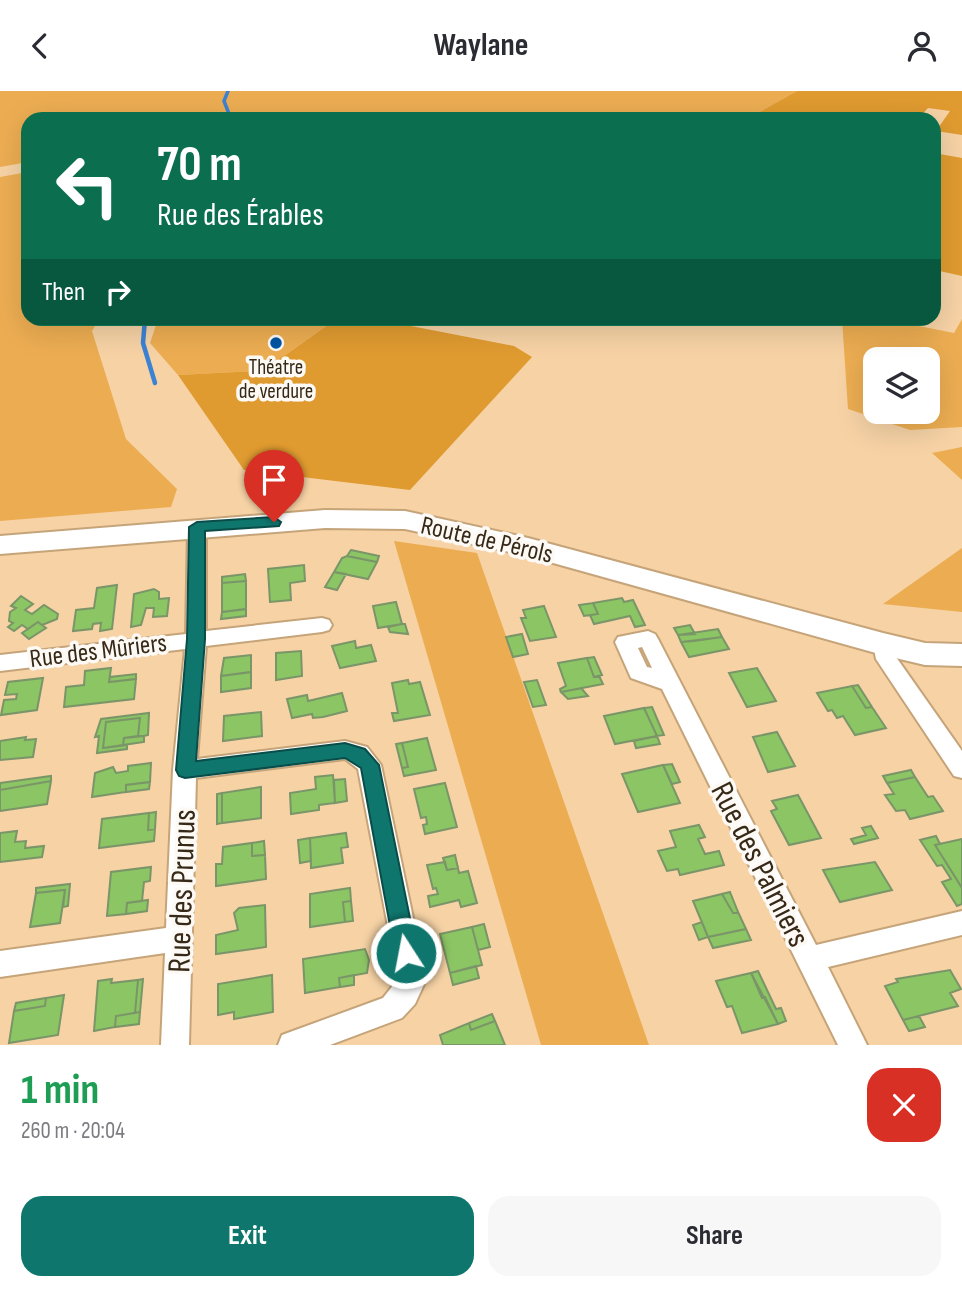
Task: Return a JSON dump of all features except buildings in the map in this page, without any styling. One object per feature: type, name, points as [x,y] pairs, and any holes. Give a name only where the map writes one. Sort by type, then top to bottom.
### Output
[{"type":"street","name":"Route de Pérols","points":[[0,545],[197,527],[325,519],[405,520],[528,547],[883,644],[925,653],[962,656]]},
{"type":"street","name":"Rue des Prunus","points":[[175,1045],[185,770],[196,639],[197,527]]},
{"type":"street","name":"Rue des Mûriers","points":[[0,663],[322,625]]},
{"type":"street","points":[[883,644],[886,659],[962,769]]},
{"type":"street","name":"Rue des Palmiers","points":[[670,683],[853,1045]]},
{"type":"street","points":[[185,770],[345,750],[359,754],[369,765],[412,980],[405,995],[392,1008],[292,1045]]},
{"type":"street","points":[[809,959],[962,923]]},
{"type":"street","points":[[0,964],[178,939]]},
{"type":"shaded area","points":[[0,91],[797,91],[760,112],[21,112],[21,163],[0,167]]},
{"type":"shaded area","points":[[797,91],[962,91],[962,135],[941,132],[941,124],[950,111],[928,108],[924,112],[760,112]]},
{"type":"shaded area","points":[[941,154],[962,158],[962,276],[941,271]]},
{"type":"shaded area","points":[[21,173],[21,326],[95,326],[92,331],[126,439],[177,489],[171,507],[0,521],[0,177]]},
{"type":"shaded area","points":[[962,319],[962,427],[910,430],[892,424],[940,424],[940,347],[863,347],[863,414],[848,409],[842,326],[919,326],[954,333]]},
{"type":"shaded area","points":[[156,326],[326,326],[287,354],[255,371],[178,375],[150,343]]},
{"type":"shaded area","points":[[326,326],[411,326],[514,346],[532,357],[410,490],[244,470],[178,375],[255,371],[287,354]]},
{"type":"shaded area","points":[[962,447],[962,480],[932,453]]},
{"type":"shaded area","points":[[394,541],[477,553],[649,1045],[541,1045]]},
{"type":"shaded area","points":[[962,548],[962,612],[883,604]]},
{"type":"waterway","points":[[228,91],[224,101],[228,112]]},
{"type":"waterway","points":[[144,326],[143,343],[155,383]]},
{"type":"place","name":"Théatre de verdure","points":[[276,343]]},
{"type":"route","points":[[274,522],[197,527],[196,639],[185,770],[345,750],[359,754],[369,765],[406,953]]}]
